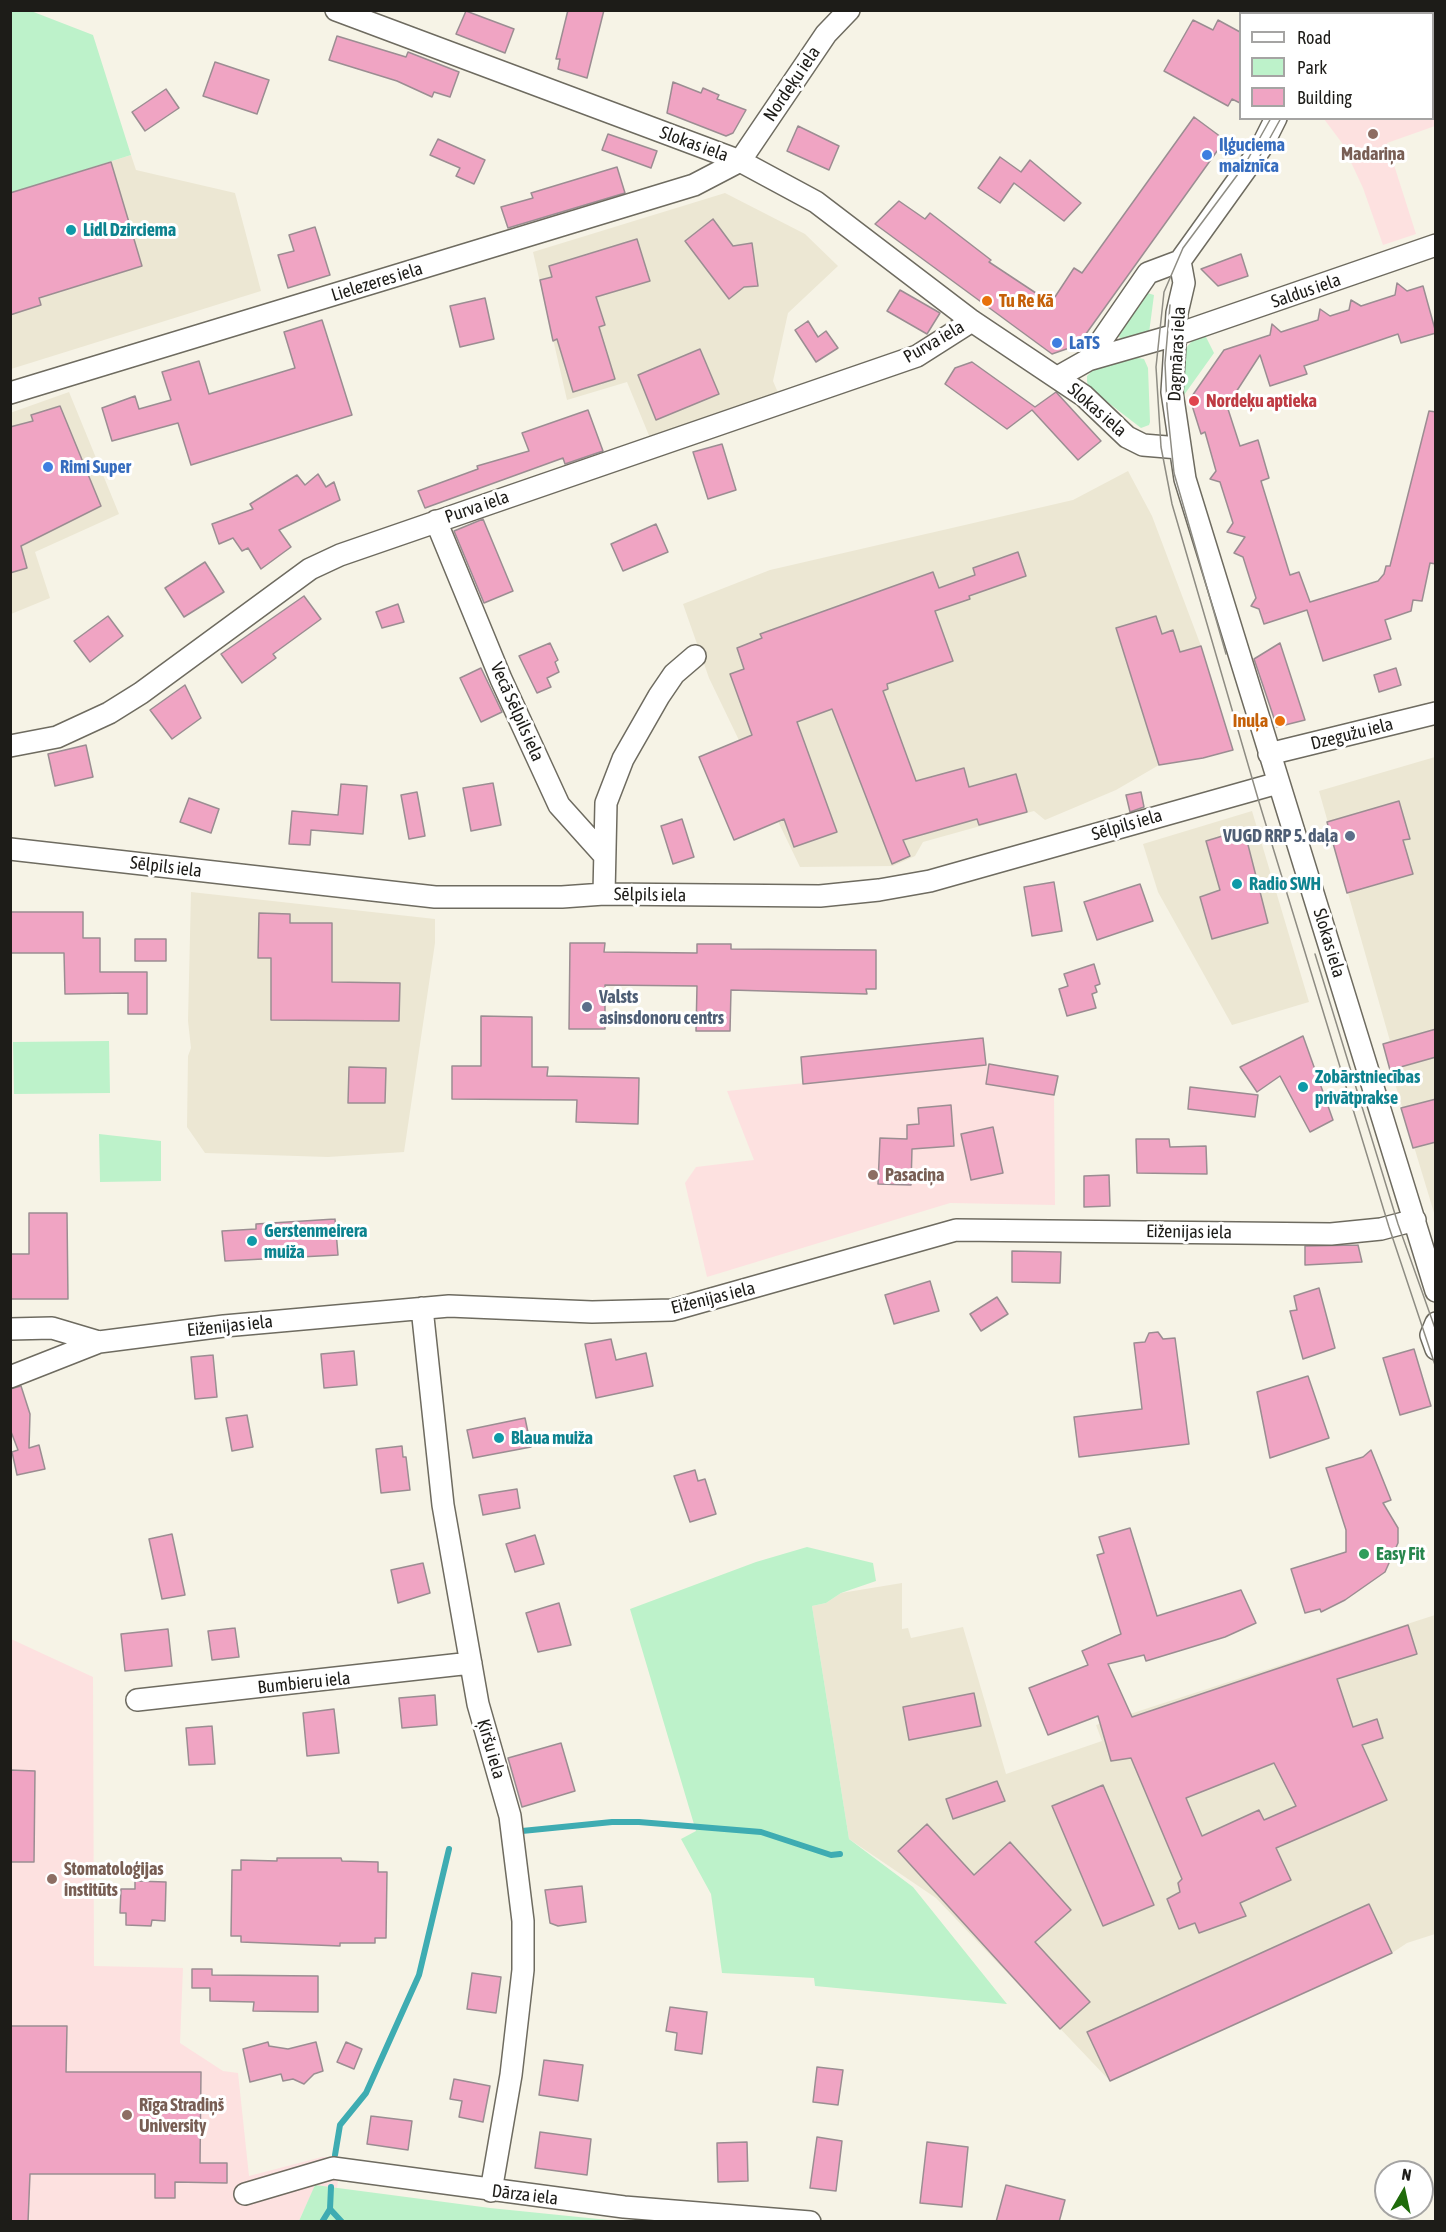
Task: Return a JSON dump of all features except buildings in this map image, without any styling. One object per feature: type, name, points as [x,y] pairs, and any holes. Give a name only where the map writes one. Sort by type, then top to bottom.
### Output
[{"type":"street","name":"Slokas iela","points":[[336,10],[740,161],[816,202],[972,321],[1084,396],[1127,437],[1143,445],[1179,448],[1192,504],[1436,1291]]},
{"type":"street","name":"Nordeķu iela","points":[[740,161],[826,34],[849,10]]},
{"type":"street","points":[[1058,377],[1088,360],[1148,273],[1180,261],[1254,158],[1275,120]]},
{"type":"street","name":"Lielezeres iela","points":[[10,393],[694,185],[740,161]]},
{"type":"street","name":"Saldus iela","points":[[1088,360],[1175,335],[1436,244]]},
{"type":"street","name":"Dagmāras iela","points":[[1179,448],[1172,392],[1175,335],[1184,283],[1180,261]]},
{"type":"street","name":"Purva iela","points":[[10,746],[67,733],[109,713],[141,693],[310,569],[340,555],[791,402],[917,356],[972,321]]},
{"type":"street","name":"Vecā Sēlpils iela","points":[[436,521],[501,679],[559,805],[603,854]]},
{"type":"street","points":[[604,894],[603,854],[606,803],[623,759],[659,696],[674,674],[695,656]]},
{"type":"street","name":"Dzegužu iela","points":[[1269,754],[1436,713]]},
{"type":"street","name":"Sēlpils iela","points":[[10,849],[435,897],[562,897],[604,894],[820,896],[879,890],[930,881],[1278,783]]},
{"type":"street","name":"Eiženijas iela","points":[[10,1377],[99,1342],[224,1326],[449,1306],[592,1312],[672,1310],[945,1232],[968,1229],[1331,1234],[1358,1233],[1415,1220]]},
{"type":"street","name":"Ķiršu iela","points":[[422,1308],[437,1465],[478,1704],[512,1826],[524,1944],[511,2075],[491,2191]]},
{"type":"street","points":[[10,1329],[52,1328],[99,1342]]},
{"type":"street","name":"Bumbieru iela","points":[[137,1700],[471,1663]]},
{"type":"street","name":"Dārza iela","points":[[245,2194],[333,2168],[491,2191],[624,2207],[810,2222]]},
{"type":"shaded area","name":"Madariņa","points":[[1354,10],[1435,11],[1435,126],[1387,143],[1416,234],[1383,245],[1363,188],[1342,143],[1325,120],[1434,120],[1434,12],[1353,12]]},
{"type":"shaded area","points":[[131,155],[136,170],[235,193],[261,291],[11,369],[11,193]]},
{"type":"shaded area","points":[[725,193],[805,234],[838,266],[788,313],[773,381],[779,395],[650,438],[627,382],[567,400],[533,252]]},
{"type":"shaded area","name":"Rimi Super","points":[[69,392],[119,514],[35,552],[50,598],[11,614],[10,413]]},
{"type":"shaded area","points":[[1128,471],[1152,516],[1201,646],[1233,750],[1203,758],[1159,765],[1116,790],[1045,820],[1034,811],[923,842],[915,856],[893,866],[800,867],[709,678],[683,604],[770,570],[1073,500]]},
{"type":"shaded area","points":[[1435,757],[1435,1216],[1383,1044],[1390,1041],[1319,791]]},
{"type":"shaded area","points":[[1252,811],[1309,1002],[1232,1025],[1158,892],[1143,844]]},
{"type":"shaded area","points":[[191,892],[435,919],[435,943],[404,1152],[328,1157],[205,1153],[187,1127],[188,1056],[191,1048],[188,1021]]},
{"type":"shaded area","name":"Pasaciņa","points":[[989,1064],[1058,1076],[1054,1095],[1055,1205],[950,1203],[707,1277],[685,1183],[696,1167],[754,1160],[727,1091]]},
{"type":"shaded area","points":[[902,1583],[902,1629],[908,1628],[911,1638],[963,1627],[1006,1774],[1102,1741],[1096,1725],[1435,1615],[1435,1934],[1407,1943],[1392,1953],[1110,2081],[936,1898],[849,1839],[812,1606],[826,1603],[841,1593]]},
{"type":"shaded area","name":"Rīga Stradiņš University","points":[[11,1639],[93,1677],[94,1966],[183,1968],[180,2043],[223,2071],[238,2073],[249,2176],[322,2157],[341,2157],[337,2188],[315,2186],[299,2221],[11,2222]]},
{"type":"green space","points":[[11,11],[31,11],[93,35],[131,155],[11,193]]},
{"type":"green space","points":[[1144,292],[1154,295],[1149,333],[1123,340],[1117,335]]},
{"type":"green space","points":[[1205,335],[1214,353],[1184,395],[1179,393],[1185,349],[1195,338]]},
{"type":"green space","points":[[1132,357],[1144,359],[1148,368],[1150,422],[1149,425],[1141,428],[1088,387],[1087,381],[1087,376],[1094,369]]},
{"type":"green space","points":[[109,1041],[110,1093],[14,1094],[13,1042]]},
{"type":"green space","points":[[99,1134],[161,1141],[161,1181],[100,1182]]},
{"type":"green space","points":[[807,1547],[873,1563],[876,1581],[841,1593],[826,1603],[812,1606],[849,1839],[913,1887],[1007,2004],[815,1986],[814,1978],[722,1973],[711,1894],[681,1839],[696,1831],[630,1609],[756,1562]]},
{"type":"green space","points":[[315,2185],[490,2208],[618,2221],[299,2221]]},
{"type":"waterway","points":[[522,1831],[612,1822],[639,1822],[761,1832],[831,1855],[840,1854]]},
{"type":"waterway","points":[[335,2155],[340,2125],[366,2093],[419,1975],[449,1849]]},
{"type":"waterway","points":[[322,2222],[330,2209],[331,2187]]},
{"type":"waterway","points":[[330,2209],[342,2222]]},
{"type":"tram line","points":[[1270,120],[1244,166],[1183,248],[1164,292],[1156,367],[1161,447],[1172,504],[1259,802],[1389,1227],[1436,1368]]},
{"type":"tram line","points":[[1256,163],[1280,120]]},
{"type":"tram line","points":[[1170,305],[1165,363],[1174,473],[1226,654]]},
{"type":"tram line","points":[[1315,954],[1398,1224],[1436,1331]]},
{"type":"place","name":"Madariņa","points":[[1373,134]]},
{"type":"place","name":"Iļģuciema maiznīca","points":[[1207,155]]},
{"type":"place","name":"Lidl Dzirciema","points":[[71,230]]},
{"type":"place","name":"Tu Re Kā","points":[[987,301]]},
{"type":"place","name":"LaTS","points":[[1057,343]]},
{"type":"place","name":"Nordeķu aptieka","points":[[1194,401]]},
{"type":"place","name":"Rimi Super","points":[[48,467]]},
{"type":"place","name":"Inuļa","points":[[1280,721]]},
{"type":"place","name":"VUGD RRP 5. daļa","points":[[1350,836]]},
{"type":"place","name":"Radio SWH","points":[[1237,884]]},
{"type":"place","name":"Valsts asinsdonoru centrs","points":[[587,1007]]},
{"type":"place","name":"Zobārstniecības privātprakse","points":[[1303,1087]]},
{"type":"place","name":"Pasaciņa","points":[[873,1175]]},
{"type":"place","name":"Gerstenmeirera muiža","points":[[252,1241]]},
{"type":"place","name":"Blaua muiža","points":[[499,1438]]},
{"type":"place","name":"Easy Fit","points":[[1364,1554]]},
{"type":"place","name":"Stomatoloģijas institūts","points":[[52,1879]]},
{"type":"place","name":"Rīga Stradiņš University","points":[[127,2115]]}]
